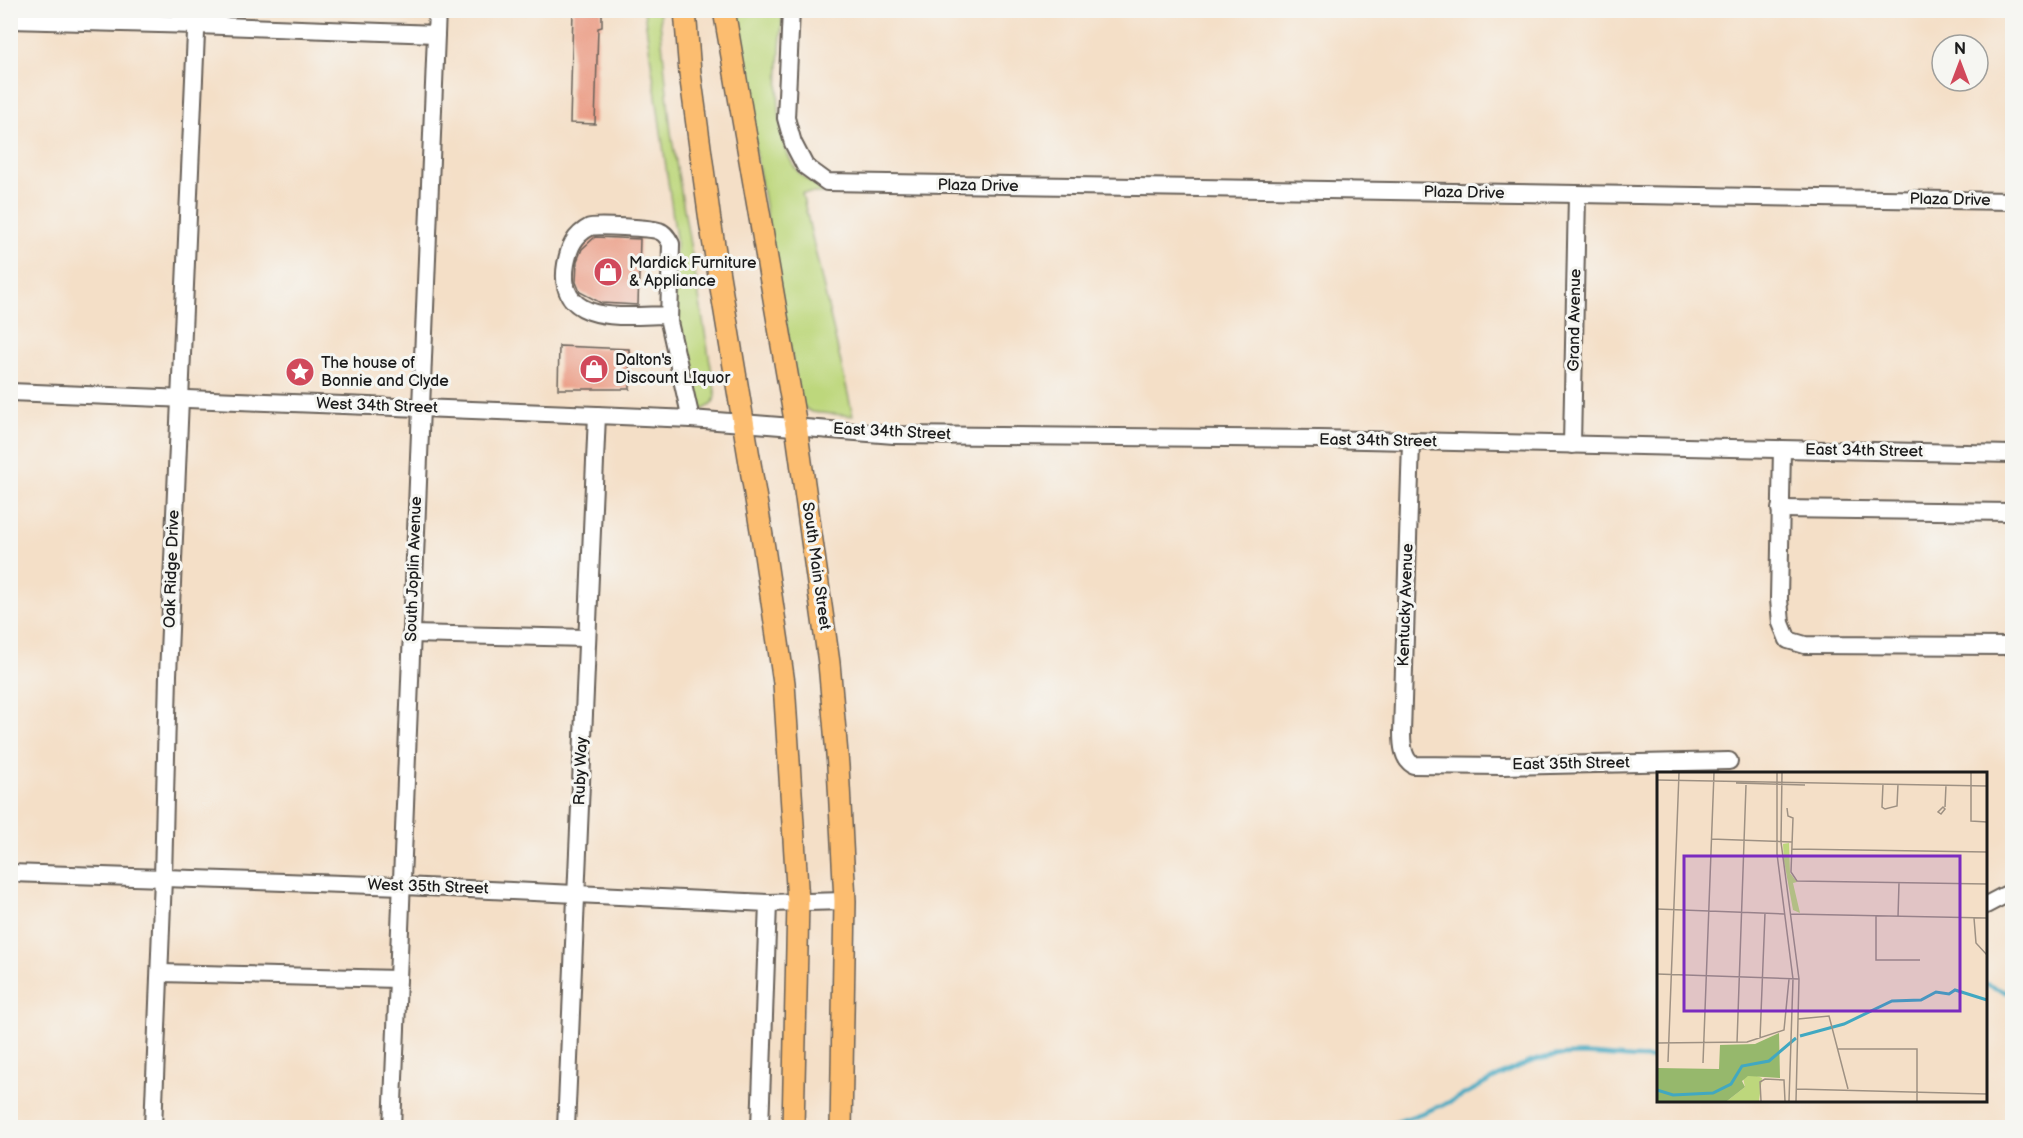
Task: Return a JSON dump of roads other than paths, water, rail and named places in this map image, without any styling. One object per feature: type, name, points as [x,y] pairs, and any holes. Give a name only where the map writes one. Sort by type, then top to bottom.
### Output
[{"type":"main road","points":[[685,10],[690,73],[710,221],[784,684],[798,902],[793,1128]]},
{"type":"main road","name":"South Main Street","points":[[724,10],[796,426],[829,663],[838,766],[845,902],[841,1128]]},
{"type":"street","name":"South Joplin Avenue","points":[[392,1128],[437,10]]},
{"type":"street","name":"Plaza Drive","points":[[791,10],[786,118],[793,143],[805,166],[827,182],[2013,201]]},
{"type":"street","points":[[10,20],[197,18],[436,34]]},
{"type":"street","name":"Oak Ridge Drive","points":[[153,1128],[160,973],[168,675],[197,18]]},
{"type":"street","name":"Grand Avenue","points":[[1572,445],[1577,195]]},
{"type":"street","points":[[669,315],[608,315],[591,312],[570,299],[565,286],[565,270],[571,243],[592,226],[657,230],[668,237],[671,244],[669,322],[691,419]]},
{"type":"street","name":"West 34th Street","points":[[10,392],[597,414],[744,423]]},
{"type":"street","name":"Ruby Way","points":[[566,1128],[597,414]]},
{"type":"street","name":"East 34th Street","points":[[744,423],[894,435],[2013,454]]},
{"type":"street","name":"Kentucky Avenue","points":[[1411,442],[1402,740],[1407,759],[1413,765]]},
{"type":"street","points":[[1782,449],[1779,599],[1781,623],[1788,640],[1805,645],[2013,646]]},
{"type":"street","points":[[1780,509],[2013,512]]},
{"type":"street","points":[[411,634],[587,638]]},
{"type":"street","name":"East 35th Street","points":[[1413,765],[1503,766],[1729,761]]},
{"type":"street","name":"West 35th Street","points":[[10,873],[403,886],[768,903],[845,902]]},
{"type":"street","points":[[1987,904],[2005,895],[2013,895]]},
{"type":"street","points":[[760,1128],[768,903]]},
{"type":"street","points":[[160,973],[398,979]]},
{"type":"waterway","points":[[1987,984],[2005,992],[2012,992]]},
{"type":"waterway","points":[[1381,1128],[1445,1104],[1511,1070],[1539,1059],[1580,1054],[1657,1058]]},
{"type":"place","name":"Mardick Furniture & Appliance","points":[[608,272]]},
{"type":"place","name":"Dalton's Discount LIquor","points":[[594,369]]},
{"type":"place","name":"The house of Bonnie and Clyde","points":[[300,372]]}]
